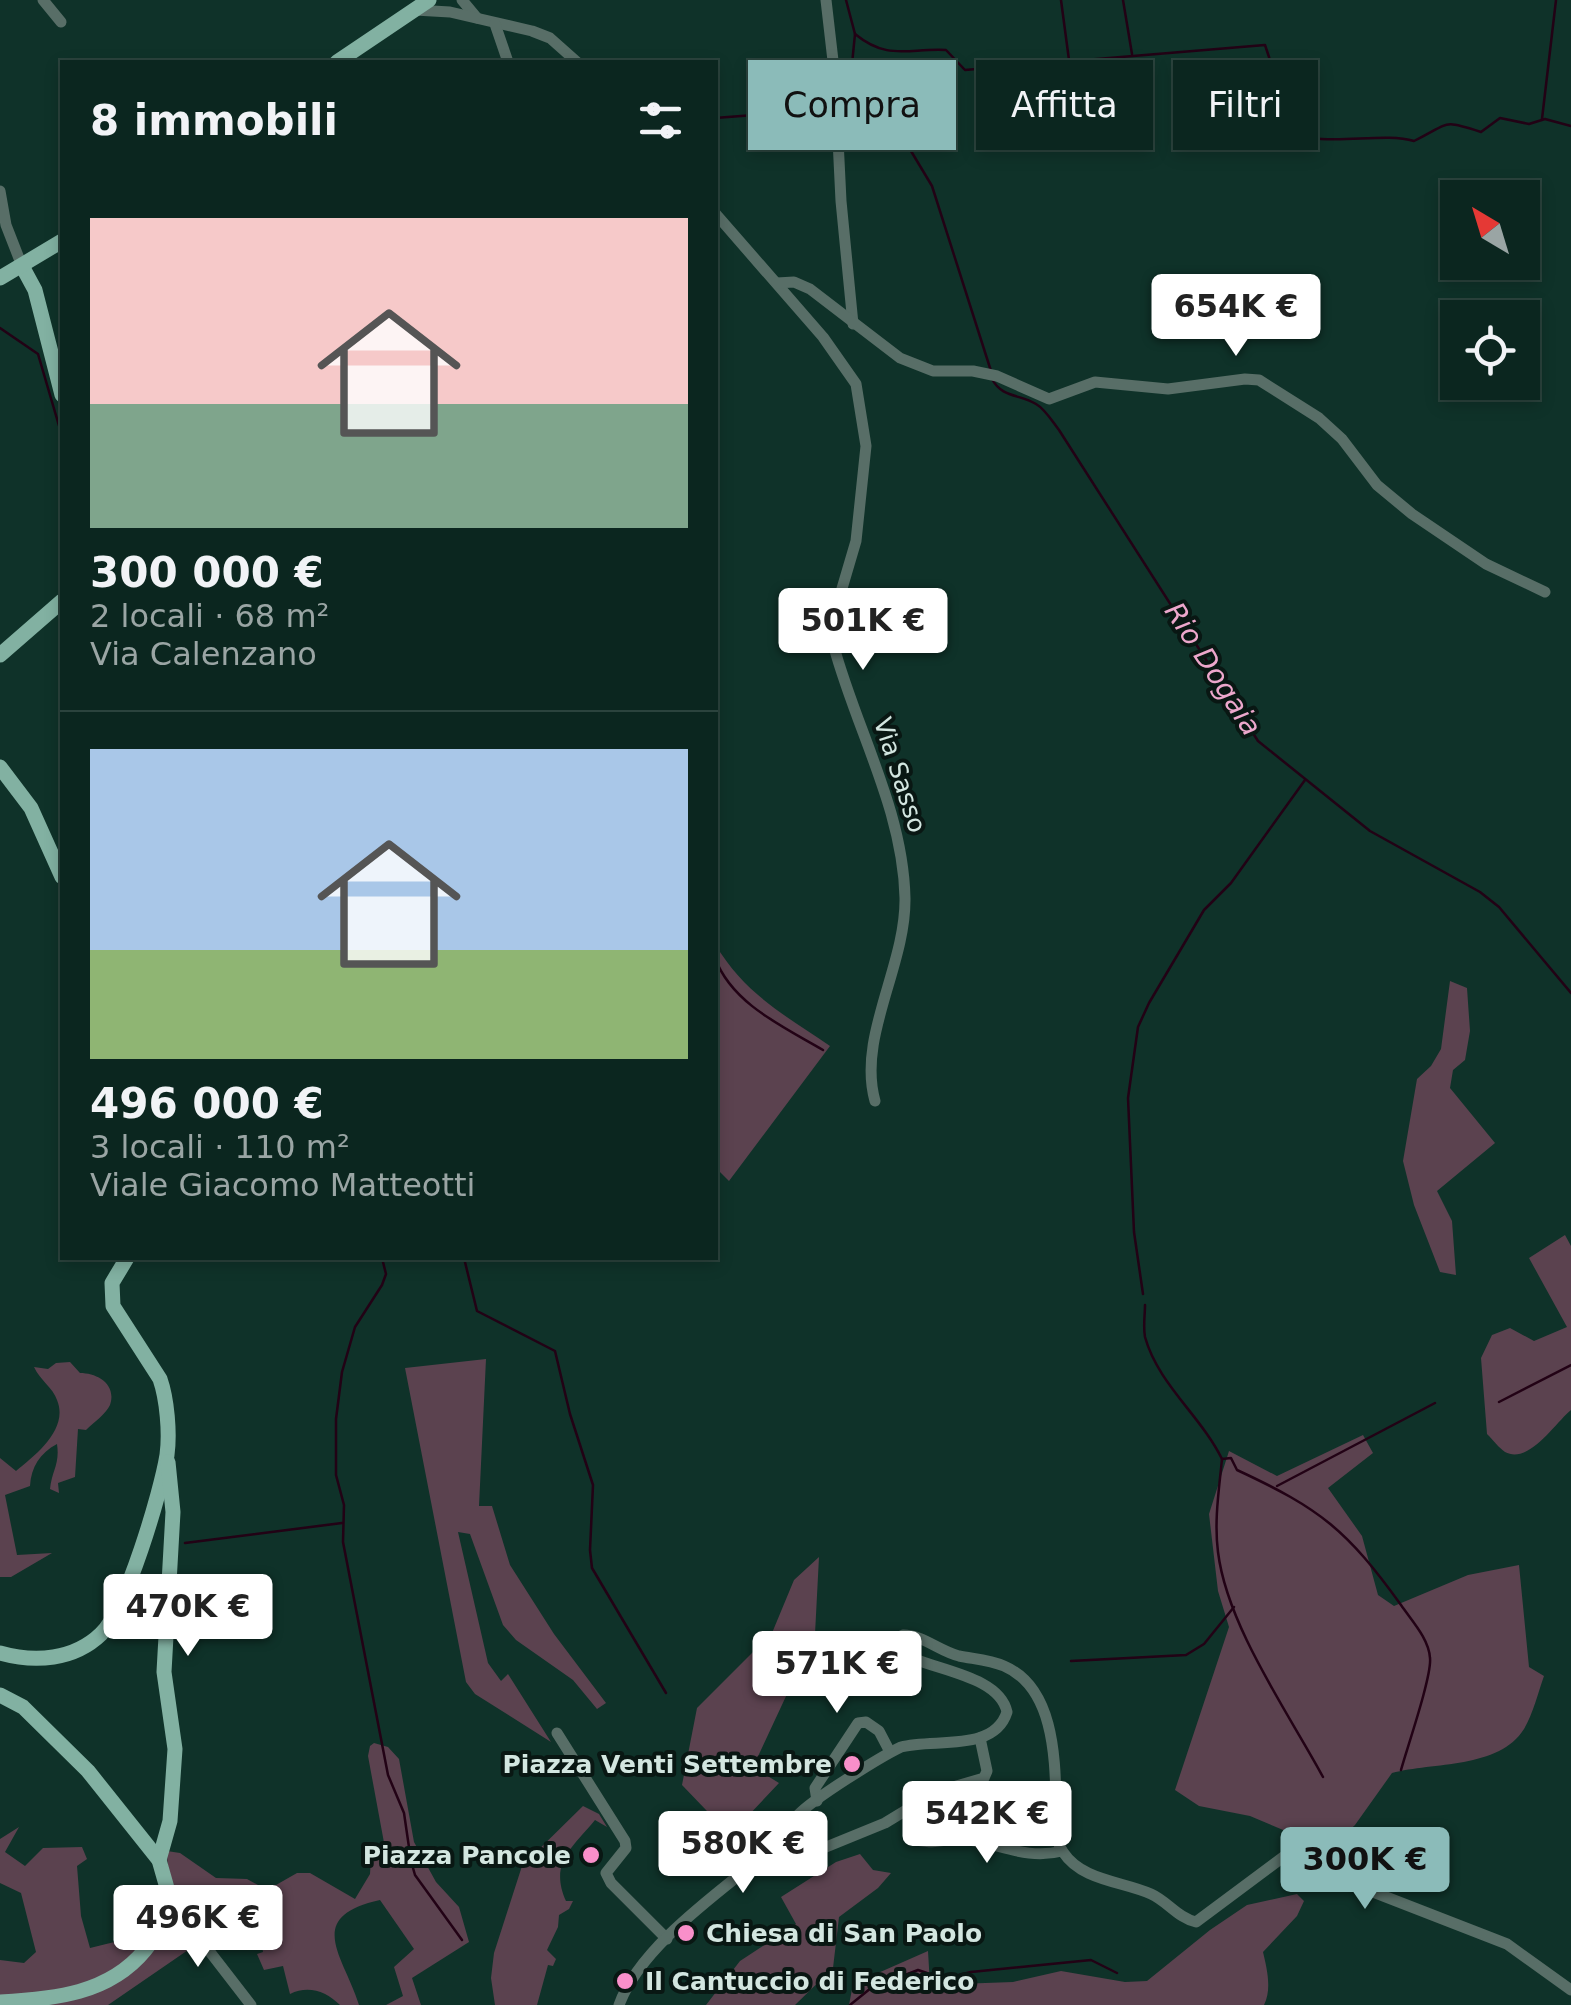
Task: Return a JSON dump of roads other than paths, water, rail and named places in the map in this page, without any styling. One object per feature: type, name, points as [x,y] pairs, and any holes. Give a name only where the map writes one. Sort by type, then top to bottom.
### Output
[{"type":"main road","points":[[340,60],[423,3]]},
{"type":"main road","points":[[0,278],[60,241]]},
{"type":"main road","points":[[22,266],[35,290],[60,387]]},
{"type":"main road","points":[[0,655],[60,603]]},
{"type":"main road","points":[[0,767],[31,808],[60,873]]},
{"type":"main road","points":[[125,1260],[112,1283],[113,1306],[164,1389],[174,1512],[164,1672],[174,1749],[170,1821],[159,1860]]},
{"type":"main road","points":[[0,1653],[41,1659],[66,1654],[90,1643],[107,1628],[130,1578],[167,1452]]},
{"type":"main road","points":[[0,1695],[23,1707],[88,1771],[159,1860],[172,1907],[159,1933],[112,1980],[61,1995],[0,2002]]},
{"type":"street","points":[[43,0],[62,22]]},
{"type":"street","points":[[443,0],[450,12]]},
{"type":"street","points":[[462,0],[477,18]]},
{"type":"street","points":[[826,0],[836,78],[841,201],[854,324]]},
{"type":"street","points":[[423,3],[550,38],[575,60]]},
{"type":"street","points":[[495,24],[507,60]]},
{"type":"street","points":[[0,191],[6,225],[22,266]]},
{"type":"street","name":"Via Sasso","points":[[718,216],[823,337],[856,384],[866,446],[856,541],[832,619],[834,647],[900,842],[905,901],[898,957],[871,1056],[874,1102]]},
{"type":"street","points":[[777,283],[794,282],[810,289],[916,366],[950,374],[973,371],[997,376],[1049,399],[1095,382],[1168,389],[1259,380],[1319,418],[1342,439],[1378,485],[1412,514],[1486,564],[1545,592]]},
{"type":"street","points":[[619,2005],[638,1973],[667,1939],[723,1886],[760,1858],[799,1813],[890,1752],[917,1743],[980,1738],[1001,1726],[1008,1712],[1002,1698],[986,1685],[899,1652],[896,1638],[911,1635],[954,1655],[1002,1665],[1028,1684],[1036,1695],[1052,1740],[1057,1836],[1062,1851],[1088,1872],[1155,1896],[1196,1922],[1294,1849],[1308,1847],[1350,1883],[1508,1944],[1571,1990]]},
{"type":"street","points":[[817,1801],[815,1788],[858,1723],[871,1724],[880,1732],[890,1752]]},
{"type":"street","points":[[557,1733],[625,1841],[622,1855],[606,1873],[667,1939]]},
{"type":"street","points":[[790,1826],[808,1854],[886,1823],[936,1792],[984,1778],[987,1771],[980,1738]]},
{"type":"street","points":[[913,1840],[931,1845],[965,1840],[1041,1856],[1062,1851]]},
{"type":"street","points":[[172,1907],[252,2005]]},
{"type":"waterway","name":"Rio Dogaia","points":[[846,0],[855,34],[851,74],[885,110],[886,128],[908,146],[932,186],[991,371]]},
{"type":"waterway","points":[[1061,0],[1069,60]]},
{"type":"waterway","points":[[1123,0],[1132,54]]},
{"type":"waterway","points":[[1542,119],[1556,0]]},
{"type":"waterway","points":[[855,34],[888,50],[946,50],[965,70],[1265,45],[1271,63],[1274,119],[1287,130],[1321,139],[1414,141],[1446,125],[1481,132],[1500,118],[1529,124],[1545,119],[1571,126]]},
{"type":"waterway","points":[[718,118],[748,115]]},
{"type":"waterway","points":[[0,328],[38,354],[60,429]]},
{"type":"waterway","name":"Rio Dogaia","points":[[992,379],[1006,393],[1039,406],[1051,419],[1258,741],[1370,831],[1480,892],[1499,907],[1571,993]]},
{"type":"waterway","points":[[1143,1294],[1134,1232],[1128,1098],[1138,1027],[1204,910],[1231,883],[1305,780]]},
{"type":"waterway","points":[[718,964],[746,1001],[823,1050]]},
{"type":"waterway","points":[[382,1260],[386,1274],[355,1327],[342,1372],[336,1419],[336,1475],[344,1505],[343,1542],[388,1775],[404,1813],[415,1875],[462,1940]]},
{"type":"waterway","points":[[464,1260],[477,1311],[555,1351],[593,1485],[592,1568],[666,1693]]},
{"type":"waterway","points":[[1145,1305],[1144,1333],[1151,1354],[1222,1459],[1231,1458],[1237,1470],[1290,1497],[1330,1524],[1364,1558],[1423,1637],[1430,1667],[1401,1770]]},
{"type":"waterway","points":[[1499,1402],[1571,1365]]},
{"type":"waterway","points":[[1277,1486],[1435,1403]]},
{"type":"waterway","points":[[1222,1459],[1217,1505],[1218,1552],[1233,1609],[1323,1777]]},
{"type":"waterway","points":[[185,1543],[342,1523]]},
{"type":"waterway","points":[[1071,1661],[1186,1655],[1204,1644],[1234,1607]]},
{"type":"waterway","points":[[850,2005],[871,1988],[918,1970],[934,1981],[971,1972],[1091,1960],[1117,1973]]},
{"type":"place","name":"Piazza Venti Settembre","points":[[852,1764]]},
{"type":"place","name":"Piazza Pancole","points":[[591,1855]]},
{"type":"place","name":"Chiesa di San Paolo","points":[[686,1933]]},
{"type":"place","name":"Il Cantuccio di Federico","points":[[625,1981]]}]
